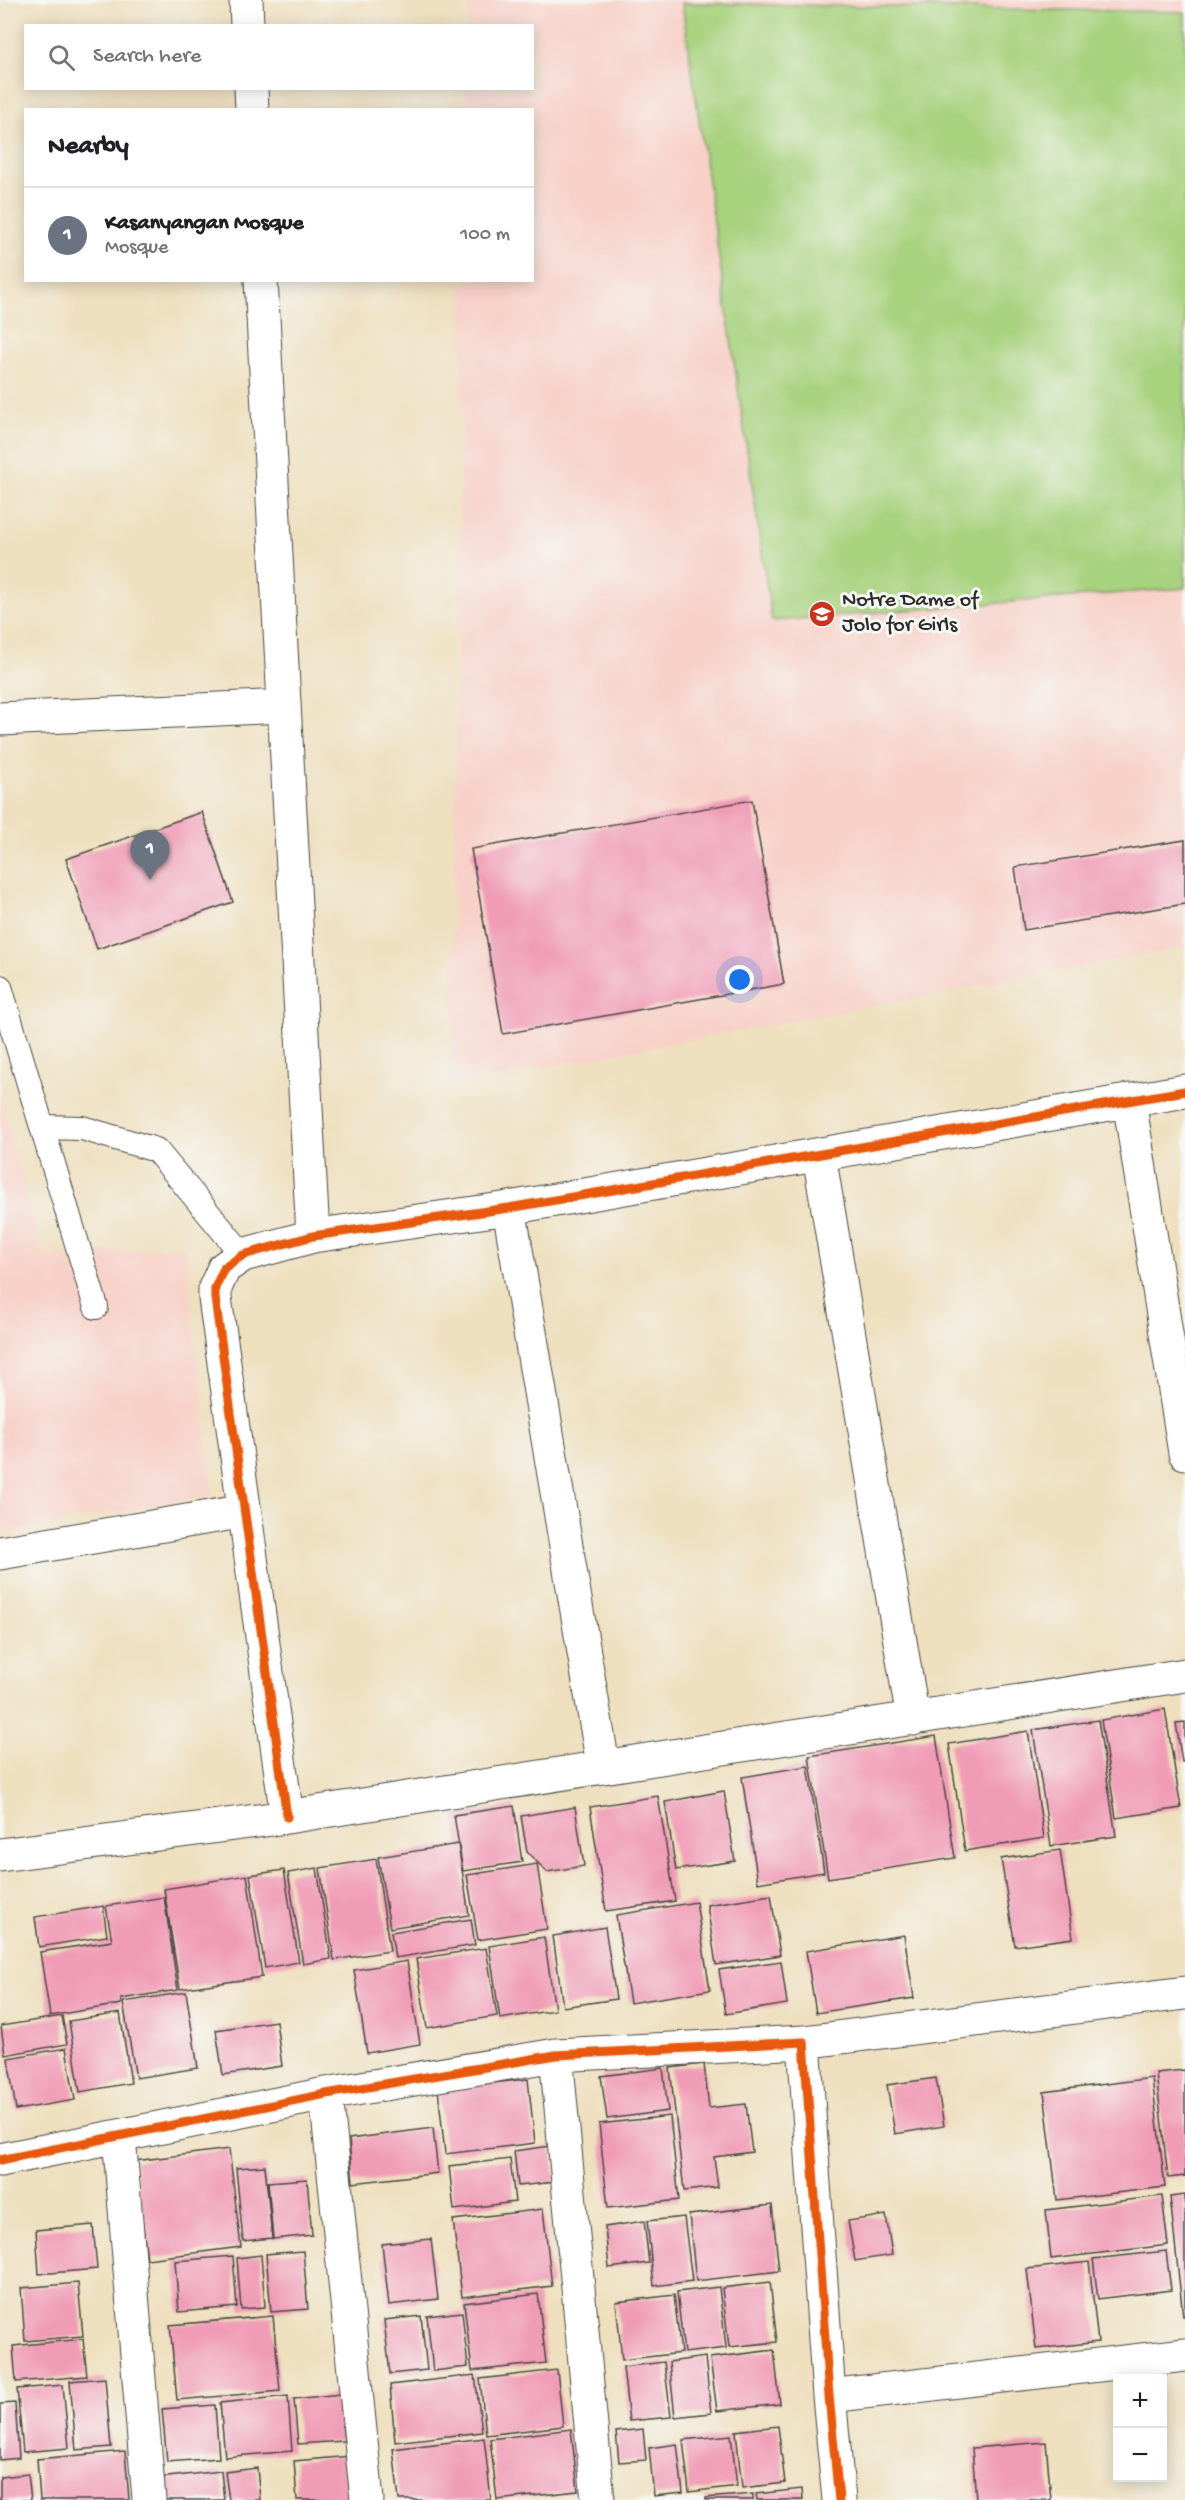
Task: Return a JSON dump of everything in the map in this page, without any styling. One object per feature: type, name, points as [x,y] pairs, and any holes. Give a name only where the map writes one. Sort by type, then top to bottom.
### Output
[{"type":"street","points":[[246,0],[247,24]]},
{"type":"street","points":[[251,90],[252,108]]},
{"type":"street","points":[[261,282],[313,1236]]},
{"type":"street","points":[[0,720],[283,706]]},
{"type":"street","points":[[287,1817],[215,1288],[224,1268],[243,1255],[313,1236],[509,1208],[1185,1091]]},
{"type":"street","points":[[1129,1100],[1185,1453]]},
{"type":"street","points":[[819,1155],[913,1719]]},
{"type":"street","points":[[509,1208],[603,1765]]},
{"type":"street","points":[[0,1553],[245,1511]]},
{"type":"street","points":[[0,1856],[287,1817],[603,1765],[913,1719],[1185,1675]]},
{"type":"street","points":[[0,2160],[326,2094],[556,2055],[804,2042],[1185,1993]]},
{"type":"street","points":[[804,2042],[829,2396],[839,2500]]},
{"type":"street","points":[[556,2055],[598,2500]]},
{"type":"street","points":[[326,2094],[367,2500]]},
{"type":"street","points":[[119,2136],[149,2500]]},
{"type":"street","points":[[829,2396],[1185,2355]]},
{"type":"lane","points":[[0,987],[96,1306]]},
{"type":"lane","points":[[42,1127],[82,1128],[156,1150],[243,1255]]},
{"type":"shaded area","name":"Notre Dame of Jolo for Girls","points":[[467,0],[1185,0],[1185,947],[451,1085],[463,282],[534,282],[534,108],[466,108],[466,90],[534,90],[534,24],[467,24]]},
{"type":"shaded area","points":[[0,1095],[43,1257],[185,1246],[213,1495],[0,1533]]},
{"type":"green space","points":[[682,3],[1185,12],[1185,588],[772,621]]},
{"type":"building","points":[[752,800],[784,984],[503,1034],[471,849]]},
{"type":"building","points":[[202,812],[233,902],[97,949],[66,859]]},
{"type":"building","points":[[1185,840],[1185,904],[1024,930],[1015,867]]},
{"type":"building","points":[[1165,1709],[1181,1808],[1116,1818],[1101,1720]]},
{"type":"building","points":[[1098,1720],[1116,1836],[1051,1846],[1033,1730]]},
{"type":"building","points":[[1185,1722],[1185,1761],[1182,1762],[1176,1723]]},
{"type":"building","points":[[1028,1731],[1044,1838],[965,1851],[949,1744]]},
{"type":"building","points":[[936,1736],[955,1858],[828,1878],[809,1756]]},
{"type":"building","points":[[808,1766],[824,1872],[758,1883],[742,1777]]},
{"type":"building","points":[[724,1791],[735,1861],[676,1870],[665,1802]]},
{"type":"building","points":[[658,1796],[675,1901],[606,1911],[590,1807]]},
{"type":"building","points":[[514,1806],[522,1862],[463,1871],[454,1815]]},
{"type":"building","points":[[575,1807],[584,1866],[547,1872],[527,1852],[521,1816]]},
{"type":"building","points":[[458,1844],[469,1915],[390,1928],[378,1857]]},
{"type":"building","points":[[1060,1850],[1073,1938],[1015,1946],[1001,1859]]},
{"type":"building","points":[[376,1859],[390,1951],[334,1960],[320,1868]]},
{"type":"building","points":[[537,1864],[547,1929],[478,1940],[467,1875]]},
{"type":"building","points":[[317,1868],[331,1959],[303,1964],[288,1873]]},
{"type":"building","points":[[284,1870],[299,1962],[265,1968],[250,1875]]},
{"type":"building","points":[[247,1875],[262,1977],[180,1989],[164,1889]]},
{"type":"building","points":[[771,1895],[780,1955],[716,1965],[707,1905]]},
{"type":"building","points":[[164,1897],[178,1990],[121,1999],[121,2004],[50,2016],[40,1952],[112,1941],[106,1906]]},
{"type":"building","points":[[696,1902],[710,1990],[630,2003],[616,1915]]},
{"type":"building","points":[[103,1906],[107,1936],[39,1947],[35,1917]]},
{"type":"building","points":[[471,1919],[475,1945],[395,1958],[391,1932]]},
{"type":"building","points":[[605,1927],[616,1999],[563,2007],[553,1936]]},
{"type":"building","points":[[904,1935],[914,1998],[816,2013],[806,1951]]},
{"type":"building","points":[[544,1937],[555,2010],[500,2019],[489,1946]]},
{"type":"building","points":[[486,1948],[497,2016],[427,2028],[416,1959]]},
{"type":"building","points":[[407,1961],[420,2044],[367,2053],[354,1970]]},
{"type":"building","points":[[781,1961],[787,2004],[726,2014],[719,1970]]},
{"type":"building","points":[[186,1992],[198,2068],[136,2078],[123,2002]]},
{"type":"building","points":[[120,2013],[131,2083],[80,2092],[69,2021]]},
{"type":"building","points":[[62,2016],[67,2044],[5,2055],[1,2026]]},
{"type":"building","points":[[276,2021],[282,2066],[223,2075],[216,2030]]},
{"type":"building","points":[[66,2048],[75,2100],[16,2110],[8,2058]]},
{"type":"building","points":[[704,2064],[709,2108],[746,2104],[752,2152],[714,2157],[718,2187],[684,2191],[670,2068]]},
{"type":"building","points":[[663,2068],[668,2111],[607,2119],[601,2076]]},
{"type":"building","points":[[1185,2070],[1185,2176],[1168,2178],[1156,2073]]},
{"type":"building","points":[[936,2078],[944,2126],[895,2134],[887,2085]]},
{"type":"building","points":[[1152,2078],[1165,2187],[1057,2200],[1044,2092]]},
{"type":"building","points":[[528,2079],[535,2143],[445,2154],[438,2089]]},
{"type":"building","points":[[670,2116],[679,2200],[608,2208],[599,2124]]},
{"type":"building","points":[[433,2128],[438,2173],[353,2183],[349,2139]]},
{"type":"building","points":[[551,2146],[555,2182],[518,2186],[514,2151]]},
{"type":"building","points":[[229,2149],[241,2247],[147,2259],[135,2161]]},
{"type":"building","points":[[510,2159],[515,2202],[454,2210],[449,2166]]},
{"type":"building","points":[[265,2166],[272,2238],[243,2241],[236,2168]]},
{"type":"building","points":[[307,2179],[312,2235],[273,2239],[268,2182]]},
{"type":"building","points":[[1185,2195],[1185,2316],[1183,2316],[1170,2197]]},
{"type":"building","points":[[1162,2196],[1168,2245],[1051,2259],[1046,2210]]},
{"type":"building","points":[[772,2205],[779,2271],[696,2281],[689,2215]]},
{"type":"building","points":[[543,2209],[552,2286],[462,2297],[453,2220]]},
{"type":"building","points":[[886,2215],[892,2255],[855,2261],[848,2221]]},
{"type":"building","points":[[684,2217],[692,2281],[654,2286],[647,2221]]},
{"type":"building","points":[[644,2221],[649,2263],[609,2268],[605,2227]]},
{"type":"building","points":[[93,2225],[97,2269],[39,2274],[36,2230]]},
{"type":"building","points":[[431,2239],[438,2299],[389,2305],[382,2244]]},
{"type":"building","points":[[303,2251],[308,2309],[271,2312],[266,2254]]},
{"type":"building","points":[[1166,2251],[1171,2290],[1098,2299],[1093,2259]]},
{"type":"building","points":[[261,2255],[265,2307],[241,2309],[237,2258]]},
{"type":"building","points":[[233,2256],[237,2307],[179,2312],[175,2261]]},
{"type":"building","points":[[1089,2262],[1098,2342],[1036,2349],[1027,2269]]},
{"type":"building","points":[[770,2282],[777,2342],[729,2347],[722,2288]]},
{"type":"building","points":[[78,2283],[83,2336],[25,2341],[21,2288]]},
{"type":"building","points":[[719,2287],[726,2348],[684,2353],[677,2292]]},
{"type":"building","points":[[538,2294],[546,2363],[472,2371],[464,2303]]},
{"type":"building","points":[[674,2295],[681,2353],[622,2360],[616,2302]]},
{"type":"building","points":[[462,2312],[468,2367],[433,2371],[427,2316]]},
{"type":"building","points":[[273,2316],[280,2391],[177,2400],[170,2325]]},
{"type":"building","points":[[421,2316],[427,2370],[390,2374],[384,2320]]},
{"type":"building","points":[[83,2339],[87,2376],[16,2382],[13,2346]]},
{"type":"building","points":[[774,2350],[780,2404],[717,2411],[710,2358]]},
{"type":"building","points":[[705,2357],[711,2413],[675,2417],[669,2362]]},
{"type":"building","points":[[664,2362],[671,2417],[629,2421],[623,2367]]},
{"type":"building","points":[[557,2370],[563,2426],[486,2435],[480,2379]]},
{"type":"building","points":[[475,2375],[482,2432],[395,2442],[390,2385]]},
{"type":"building","points":[[105,2378],[111,2447],[76,2450],[70,2381]]},
{"type":"building","points":[[63,2385],[69,2448],[23,2452],[17,2389]]},
{"type":"building","points":[[340,2394],[344,2441],[298,2444],[294,2399]]},
{"type":"building","points":[[288,2396],[292,2451],[225,2457],[220,2403]]},
{"type":"building","points":[[15,2403],[19,2458],[0,2460],[0,2404]]},
{"type":"building","points":[[215,2405],[219,2458],[167,2462],[162,2409]]},
{"type":"building","points":[[778,2426],[785,2483],[742,2488],[736,2431]]},
{"type":"building","points":[[571,2429],[578,2491],[497,2500],[490,2439]]},
{"type":"building","points":[[643,2429],[646,2460],[619,2462],[616,2432]]},
{"type":"building","points":[[731,2435],[737,2486],[689,2492],[683,2440]]},
{"type":"building","points":[[484,2438],[491,2500],[399,2500],[393,2449]]},
{"type":"building","points":[[1046,2442],[1051,2500],[976,2500],[972,2448]]},
{"type":"building","points":[[677,2444],[683,2493],[654,2496],[649,2448]]},
{"type":"building","points":[[125,2451],[129,2500],[40,2500],[37,2459]]},
{"type":"building","points":[[351,2456],[354,2500],[297,2500],[294,2461]]},
{"type":"building","points":[[257,2468],[260,2500],[229,2500],[225,2472]]},
{"type":"building","points":[[221,2471],[224,2500],[161,2500],[159,2478]]},
{"type":"building","points":[[28,2474],[31,2500],[0,2500],[0,2477]]},
{"type":"building","points":[[802,2489],[803,2500],[757,2500],[756,2494]]},
{"type":"building","points":[[753,2494],[753,2500],[706,2500],[706,2498]]},
{"type":"cycle path","points":[[287,1817],[215,1298],[215,1288],[224,1268],[243,1255],[313,1236],[509,1208],[1185,1091]]},
{"type":"cycle path","points":[[0,2160],[326,2094],[556,2055],[804,2042],[829,2396],[839,2500]]},
{"type":"place","name":"Notre Dame of Jolo for Girls","points":[[822,614]]},
{"type":"place","name":"Kasanyangan Mosque","points":[[150,880]]}]
